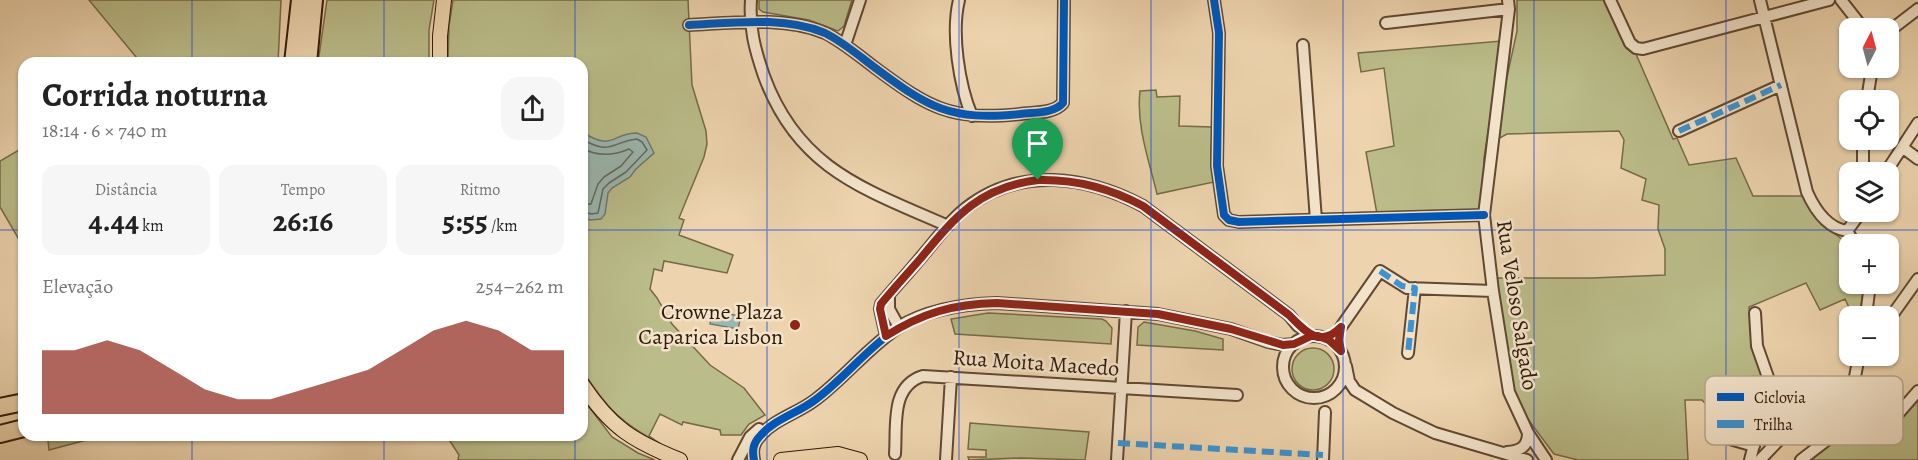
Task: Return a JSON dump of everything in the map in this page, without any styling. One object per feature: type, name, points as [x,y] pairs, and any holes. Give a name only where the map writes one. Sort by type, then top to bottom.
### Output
[{"type":"highway","points":[[294,57],[300,0]]},
{"type":"highway","points":[[309,57],[314,0]]},
{"type":"highway","points":[[0,407],[18,403]]},
{"type":"highway","points":[[0,434],[18,430]]},
{"type":"main road","points":[[440,57],[444,0]]},
{"type":"main road","points":[[588,393],[617,428],[646,446],[680,460]]},
{"type":"main road","points":[[0,441],[18,435]]},
{"type":"main road","points":[[781,460],[838,454],[860,460]]},
{"type":"street","points":[[751,0],[750,22],[758,58],[770,93],[790,128],[815,156],[841,177],[948,226]]},
{"type":"street","points":[[845,45],[860,0]]},
{"type":"street","points":[[959,0],[956,10],[957,53],[967,105],[972,116]]},
{"type":"street","points":[[689,25],[750,22],[805,27],[824,33],[845,45],[897,84],[930,105],[946,112],[992,117],[1049,111],[1064,103],[1064,0]]},
{"type":"street","points":[[1214,0],[1219,33],[1217,166],[1224,214],[1234,221],[1484,215]]},
{"type":"street","points":[[1610,0],[1628,40],[1636,48],[1647,48],[1829,0]]},
{"type":"street","points":[[1760,0],[1809,196],[1827,222],[1849,234]]},
{"type":"street","points":[[1841,0],[1855,18]]},
{"type":"street","points":[[1386,22],[1509,4]]},
{"type":"street","name":"Rua Veloso Salgado","points":[[1509,4],[1484,215],[1492,291],[1509,392],[1528,434],[1546,460]]},
{"type":"street","points":[[1899,24],[1918,9]]},
{"type":"street","points":[[1303,45],[1316,220]]},
{"type":"street","points":[[1679,131],[1781,85]]},
{"type":"street","points":[[1892,162],[1918,123]]},
{"type":"street","points":[[1902,147],[1918,159]]},
{"type":"street","points":[[886,336],[881,304],[948,226],[976,201],[1011,184],[1052,179],[1094,186],[1126,197],[1143,206],[1289,315],[1298,326],[1310,334],[1334,343],[1341,351]]},
{"type":"street","points":[[1847,231],[1854,222]]},
{"type":"street","points":[[754,460],[753,449],[761,434],[816,400],[886,336],[899,327],[939,309],[997,303],[1158,314],[1231,329],[1283,345],[1311,336],[1332,336],[1341,327],[1380,271],[1402,286],[1492,291]]},
{"type":"street","points":[[1899,306],[1918,279]]},
{"type":"street","points":[[1408,353],[1415,288]]},
{"type":"street","points":[[889,297],[889,309],[899,327]]},
{"type":"street","points":[[1117,460],[1125,311]]},
{"type":"street","points":[[1755,314],[1757,346],[1768,376]]},
{"type":"street","points":[[1298,326],[1294,343],[1284,359],[1285,379],[1298,394],[1312,399],[1325,412]]},
{"type":"street","points":[[1341,327],[1339,340],[1341,351],[1349,381],[1355,390]]},
{"type":"street","points":[[1268,342],[1284,359]]},
{"type":"street","points":[[1323,460],[1325,412],[1332,393],[1341,384],[1346,366]]},
{"type":"street","name":"Rua Moita Macedo","points":[[895,454],[899,397],[908,382],[923,376],[1237,395]]},
{"type":"street","points":[[946,460],[951,377]]},
{"type":"street","points":[[1312,399],[1344,389],[1355,390],[1417,425],[1461,442],[1528,460],[1534,459],[1539,450]]},
{"type":"street","points":[[1903,408],[1918,391]]},
{"type":"street","points":[[738,460],[753,433],[774,424]]},
{"type":"street","points":[[1501,453],[1515,452],[1523,448],[1527,443],[1528,434]]},
{"type":"street","points":[[1750,460],[1754,446],[1751,445]]},
{"type":"street","points":[[1760,460],[1774,445]]},
{"type":"street","points":[[1801,460],[1820,445]]},
{"type":"street","points":[[1523,448],[1528,460]]},
{"type":"green space","points":[[89,0],[281,0],[278,57],[136,57]]},
{"type":"green space","points":[[327,0],[434,0],[429,30],[429,57],[319,57]]},
{"type":"green space","points":[[453,0],[688,0],[692,85],[706,131],[707,144],[679,218],[684,220],[679,235],[733,255],[727,273],[664,261],[662,271],[654,269],[650,289],[672,324],[710,365],[744,388],[765,415],[749,424],[741,435],[721,435],[720,430],[683,422],[682,425],[660,414],[649,436],[661,444],[625,422],[607,404],[588,378],[588,57],[448,57]]},
{"type":"green space","points":[[759,0],[852,0],[844,26],[838,31],[809,20],[763,12],[759,9]]},
{"type":"green space","points":[[1517,0],[1604,0],[1625,46],[1636,54],[1673,139],[1677,138],[1689,165],[1736,158],[1753,196],[1802,196],[1819,221],[1839,237],[1839,294],[1863,294],[1861,306],[1848,306],[1845,299],[1820,310],[1806,283],[1749,307],[1753,350],[1763,376],[1705,376],[1705,403],[1702,400],[1685,400],[1688,460],[1578,460],[1554,454],[1518,406],[1507,364],[1497,278],[1665,275],[1665,249],[1658,229],[1659,205],[1642,200],[1646,179],[1621,168],[1624,140],[1619,131],[1507,134],[1498,139],[1501,105],[1517,31]]},
{"type":"green space","points":[[1502,41],[1484,158],[1482,211],[1377,214],[1366,152],[1394,146],[1384,68],[1361,72],[1358,53]]},
{"type":"green space","points":[[1156,90],[1157,97],[1180,96],[1179,126],[1212,127],[1211,160],[1214,182],[1157,194],[1144,143],[1139,104],[1140,91]]},
{"type":"green space","points":[[18,150],[18,238],[0,207],[0,161]]},
{"type":"green space","points":[[988,313],[1102,319],[1112,328],[1111,344],[955,334],[951,319]]},
{"type":"green space","points":[[1144,322],[1195,331],[1223,339],[1223,350],[1137,345],[1138,327]]},
{"type":"green space","points":[[1313,348],[1328,354],[1334,369],[1328,384],[1313,390],[1298,384],[1292,369],[1298,354]]},
{"type":"green space","points":[[1918,399],[1918,460],[1806,460],[1825,445],[1903,445],[1903,415]]},
{"type":"green space","points":[[588,406],[612,437],[638,453],[655,460],[458,460],[459,455],[450,441],[588,441]]},
{"type":"green space","points":[[970,423],[1089,432],[1085,460],[1021,458],[969,460],[968,457],[986,457],[986,450],[968,449]]},
{"type":"green space","points":[[48,441],[83,441],[49,450]]},
{"type":"water","points":[[637,133],[646,137],[654,153],[630,177],[612,188],[608,193],[605,214],[601,219],[588,219],[588,136],[600,141]]},
{"type":"water","points":[[712,311],[741,316],[738,329],[710,324]]},
{"type":"marked path","points":[[1679,131],[1781,85]]},
{"type":"marked path","points":[[1380,271],[1402,286],[1415,288],[1408,353]]},
{"type":"marked path","points":[[1118,443],[1323,455]]},
{"type":"cycle path","points":[[689,25],[775,22],[809,28],[838,40],[910,93],[926,102],[958,113],[996,116],[1043,112],[1059,107],[1063,103],[1064,0]]},
{"type":"cycle path","points":[[1214,0],[1219,33],[1217,166],[1224,215],[1229,220],[1239,222],[1484,215]]},
{"type":"cycle path","points":[[754,460],[755,444],[767,429],[815,400],[899,327],[922,316],[946,309],[997,303],[1158,314],[1231,329],[1268,342],[1283,345],[1294,344]]},
{"type":"place","name":"Crowne Plaza Caparica Lisbon","points":[[795,325]]},
{"type":"route","points":[[1038,180],[1080,182],[1126,197],[1143,206],[1289,315],[1298,326],[1310,334],[1323,337],[1332,336],[1341,327],[1339,340],[1341,351],[1334,343],[1318,336],[1283,345],[1231,329],[1158,314],[997,303],[939,309],[899,327],[886,336],[881,304],[958,215],[976,201],[998,189],[1011,184],[1038,180]]}]
